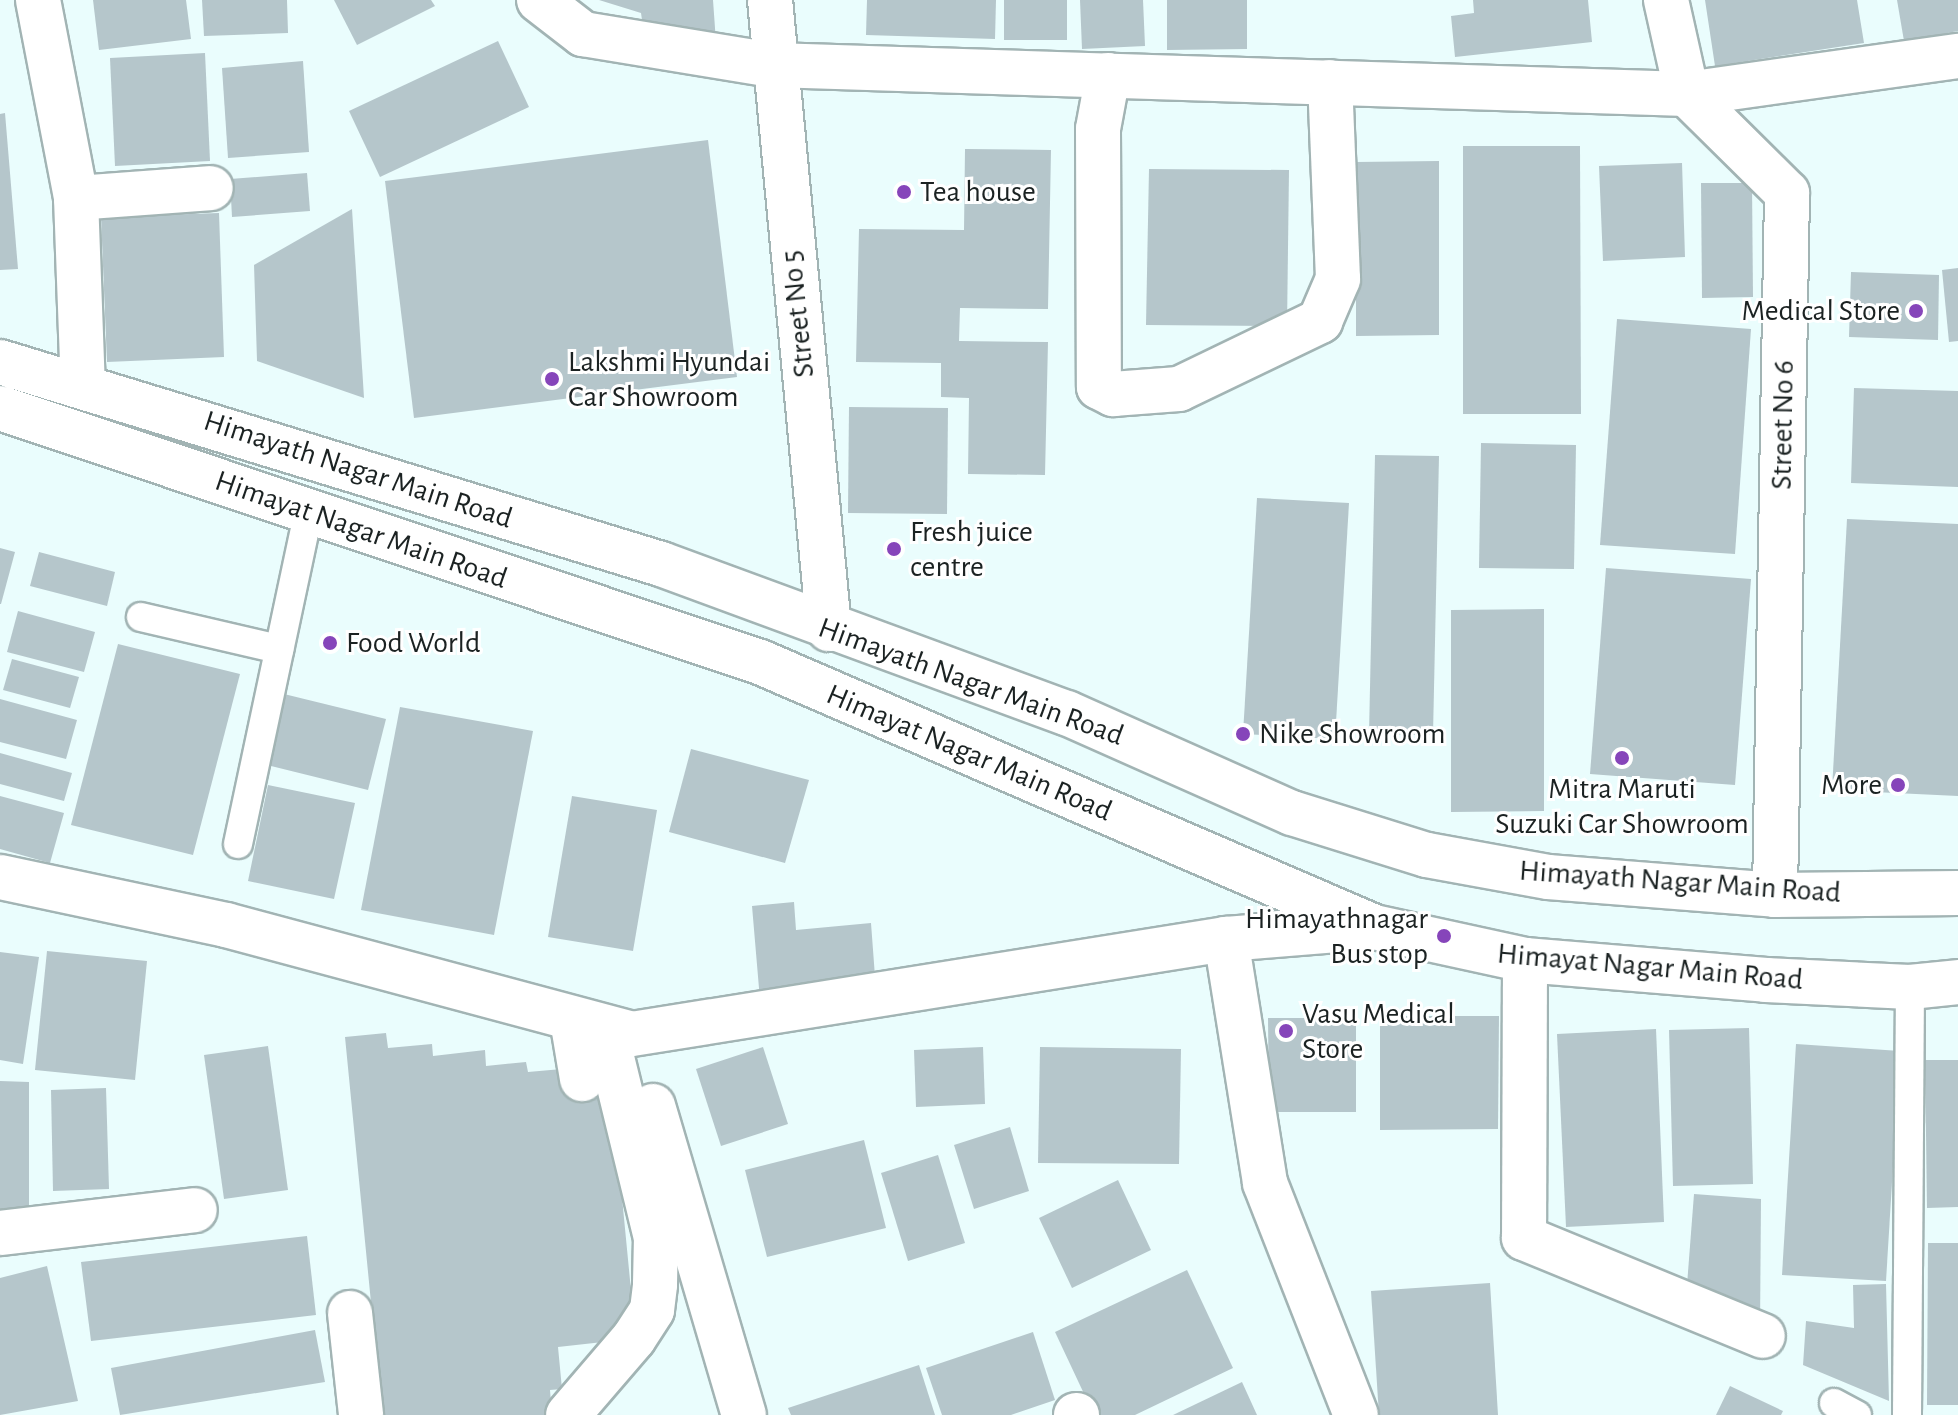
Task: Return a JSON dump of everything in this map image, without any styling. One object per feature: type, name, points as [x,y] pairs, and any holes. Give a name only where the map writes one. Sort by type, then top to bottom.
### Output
[{"type":"street","points":[[38,0],[76,198],[83,386]]},
{"type":"street","points":[[539,0],[583,34],[773,65],[1687,94],[1958,56]]},
{"type":"street","name":"Street No 5","points":[[770,0],[773,65],[829,629]]},
{"type":"street","points":[[1666,0],[1687,94]]},
{"type":"street","points":[[1108,75],[1098,129],[1099,387],[1113,394],[1179,389],[1320,321],[1338,279],[1330,82]]},
{"type":"street","name":"Street No 6","points":[[1687,94],[1787,193],[1775,895]]},
{"type":"street","points":[[76,198],[211,188]]},
{"type":"street","name":"Himayath Nagar Main Road","points":[[0,362],[661,564],[829,629],[1067,713],[1292,813],[1427,855],[1548,877],[1775,895],[1958,893]]},
{"type":"street","name":"Himayat Nagar Main Road","points":[[0,408],[308,514],[760,662],[1374,927],[1525,960],[1910,987],[1958,982]]},
{"type":"street","points":[[0,877],[226,925],[603,1027],[1226,939],[1374,927]]},
{"type":"street","points":[[1226,939],[1265,1183],[1356,1415]]},
{"type":"street","points":[[1525,960],[1524,1238],[1763,1336]]},
{"type":"street","points":[[582,1079],[603,1027]]},
{"type":"street","points":[[568,1415],[634,1338],[652,1310],[655,1284],[656,1238],[603,1027]]},
{"type":"street","points":[[603,1027],[744,1415]]},
{"type":"street","points":[[0,1233],[195,1210]]},
{"type":"street","points":[[350,1313],[361,1415]]},
{"type":"lane","points":[[238,844],[308,514]]},
{"type":"lane","points":[[141,617],[279,649]]},
{"type":"lane","points":[[1907,1415],[1910,987]]},
{"type":"building","points":[[93,0],[186,0],[191,39],[99,50]]},
{"type":"building","points":[[202,0],[287,0],[288,33],[204,36]]},
{"type":"building","points":[[334,0],[431,0],[435,6],[357,45]]},
{"type":"building","points":[[599,0],[713,0],[716,42],[643,27],[641,13]]},
{"type":"building","points":[[867,0],[996,0],[995,39],[866,35]]},
{"type":"building","points":[[1004,0],[1067,0],[1067,40],[1004,40]]},
{"type":"building","points":[[1080,0],[1143,0],[1145,46],[1082,49]]},
{"type":"building","points":[[1167,0],[1247,0],[1247,49],[1167,50]]},
{"type":"building","points":[[1473,0],[1588,0],[1592,42],[1455,57],[1451,16],[1474,13]]},
{"type":"building","points":[[1705,0],[1857,0],[1864,43],[1715,66]]},
{"type":"building","points":[[1897,0],[1958,0],[1958,31],[1904,41]]},
{"type":"building","points":[[498,41],[529,107],[380,177],[349,111]]},
{"type":"building","points":[[205,53],[210,161],[115,166],[110,58]]},
{"type":"building","points":[[303,61],[309,152],[228,158],[222,68]]},
{"type":"building","points":[[5,113],[18,269],[0,270],[0,114]]},
{"type":"building","points":[[708,140],[737,377],[414,418],[385,181]]},
{"type":"building","points":[[1463,146],[1580,146],[1581,414],[1463,414]]},
{"type":"building","points":[[965,149],[1051,150],[1048,309],[960,308],[959,341],[1048,342],[1045,475],[968,474],[969,398],[941,397],[941,363],[856,362],[859,229],[964,230]]},
{"type":"building","points":[[1439,161],[1439,335],[1356,336],[1356,162]]},
{"type":"building","points":[[1682,163],[1685,257],[1603,261],[1599,166]]},
{"type":"building","points":[[1149,169],[1289,170],[1287,326],[1146,325]]},
{"type":"building","points":[[307,173],[310,211],[232,217],[230,179]]},
{"type":"building","points":[[1701,183],[1752,183],[1753,297],[1702,298]]},
{"type":"building","points":[[352,209],[364,398],[257,361],[254,265]]},
{"type":"building","points":[[219,213],[224,357],[107,362],[101,217]]},
{"type":"building","points":[[1958,268],[1958,341],[1949,342],[1942,270]]},
{"type":"building","points":[[1851,272],[1939,275],[1938,340],[1849,337]]},
{"type":"building","points":[[1617,319],[1751,329],[1735,554],[1600,545]]},
{"type":"building","points":[[1854,388],[1958,391],[1958,487],[1851,483]]},
{"type":"building","points":[[849,407],[948,408],[947,514],[848,513]]},
{"type":"building","points":[[1481,443],[1576,445],[1574,569],[1479,568]]},
{"type":"building","points":[[1375,455],[1439,456],[1433,735],[1369,734]]},
{"type":"building","points":[[1257,498],[1349,503],[1335,739],[1243,734]]},
{"type":"building","points":[[1847,519],[1958,524],[1958,796],[1832,790]]},
{"type":"building","points":[[0,548],[15,552],[1,604],[0,604]]},
{"type":"building","points":[[39,552],[115,572],[107,606],[30,586]]},
{"type":"building","points":[[1606,568],[1751,579],[1735,785],[1590,774]]},
{"type":"building","points":[[1544,609],[1544,811],[1451,812],[1451,610]]},
{"type":"building","points":[[18,611],[95,632],[84,672],[7,652]]},
{"type":"building","points":[[118,644],[240,674],[193,855],[71,825]]},
{"type":"building","points":[[12,659],[79,677],[70,708],[3,690]]},
{"type":"building","points":[[284,694],[386,719],[368,790],[267,765]]},
{"type":"building","points":[[0,699],[77,720],[66,759],[0,742]]},
{"type":"building","points":[[400,707],[533,731],[494,935],[361,910]]},
{"type":"building","points":[[691,749],[809,780],[785,863],[669,832]]},
{"type":"building","points":[[0,753],[72,773],[64,801],[0,784]]},
{"type":"building","points":[[268,785],[355,803],[334,899],[248,881]]},
{"type":"building","points":[[0,796],[64,813],[50,863],[0,849]]},
{"type":"building","points":[[572,796],[657,810],[633,951],[548,937]]},
{"type":"building","points":[[794,902],[796,930],[871,923],[876,990],[760,1000],[752,906]]},
{"type":"building","points":[[47,951],[147,961],[135,1080],[35,1070]]},
{"type":"building","points":[[0,952],[39,957],[23,1064],[0,1060]]},
{"type":"building","points":[[1380,1016],[1499,1016],[1498,1129],[1380,1130]]},
{"type":"building","points":[[1268,1018],[1356,1018],[1356,1112],[1269,1112]]},
{"type":"building","points":[[1749,1028],[1753,1184],[1673,1186],[1669,1030]]},
{"type":"building","points":[[1656,1029],[1664,1222],[1566,1227],[1557,1034]]},
{"type":"building","points":[[386,1033],[388,1048],[432,1044],[433,1056],[485,1050],[486,1066],[526,1062],[528,1072],[562,1069],[611,1084],[633,1311],[627,1328],[610,1329],[612,1341],[558,1347],[562,1389],[550,1390],[552,1415],[382,1415],[345,1037]]},
{"type":"building","points":[[1796,1044],[1900,1051],[1886,1281],[1782,1275]]},
{"type":"building","points":[[268,1046],[288,1190],[224,1199],[204,1055]]},
{"type":"building","points":[[763,1047],[788,1124],[721,1146],[696,1069]]},
{"type":"building","points":[[983,1047],[985,1104],[916,1107],[914,1050]]},
{"type":"building","points":[[1040,1047],[1181,1049],[1179,1164],[1038,1163]]},
{"type":"building","points":[[1925,1060],[1958,1060],[1958,1207],[1927,1208]]},
{"type":"building","points":[[0,1081],[29,1082],[29,1220],[0,1220]]},
{"type":"building","points":[[106,1088],[109,1189],[53,1191],[51,1090]]},
{"type":"building","points":[[1010,1127],[1029,1191],[974,1209],[954,1145]]},
{"type":"building","points":[[864,1140],[886,1228],[767,1257],[745,1170]]},
{"type":"building","points":[[938,1155],[965,1243],[908,1261],[881,1173]]},
{"type":"building","points":[[1118,1180],[1151,1250],[1072,1288],[1039,1218]]},
{"type":"building","points":[[1694,1194],[1761,1199],[1760,1328],[1686,1298]]},
{"type":"building","points":[[307,1236],[316,1315],[91,1341],[81,1262]]},
{"type":"building","points":[[1928,1243],[1958,1243],[1958,1405],[1927,1405]]},
{"type":"building","points":[[47,1266],[78,1401],[0,1415],[0,1278]]},
{"type":"building","points":[[1187,1270],[1233,1368],[1135,1415],[1094,1415],[1055,1332]]},
{"type":"building","points":[[1490,1283],[1498,1415],[1379,1415],[1371,1291]]},
{"type":"building","points":[[1886,1284],[1889,1401],[1803,1365],[1806,1321],[1854,1328],[1853,1285]]},
{"type":"building","points":[[315,1330],[325,1382],[120,1415],[111,1368]]},
{"type":"building","points":[[1033,1332],[1055,1400],[1011,1415],[942,1415],[926,1368]]},
{"type":"building","points":[[919,1365],[935,1415],[791,1415],[788,1408]]},
{"type":"building","points":[[1242,1382],[1257,1415],[1173,1415]]},
{"type":"building","points":[[1730,1386],[1783,1411],[1781,1415],[1716,1415]]},
{"type":"place","name":"Tea house","points":[[904,192]]},
{"type":"place","name":"Medical Store","points":[[1916,311]]},
{"type":"place","name":"Lakshmi Hyundai Car Showroom","points":[[552,379]]},
{"type":"place","name":"Fresh juice centre","points":[[894,549]]},
{"type":"place","name":"Food World","points":[[330,643]]},
{"type":"place","name":"Nike Showroom","points":[[1243,734]]},
{"type":"place","name":"Mitra Maruti Suzuki Car Showroom","points":[[1622,758]]},
{"type":"place","name":"More","points":[[1898,785]]},
{"type":"place","name":"Himayathnagar Bus stop","points":[[1444,936]]},
{"type":"place","name":"Vasu Medical Store","points":[[1286,1031]]}]
